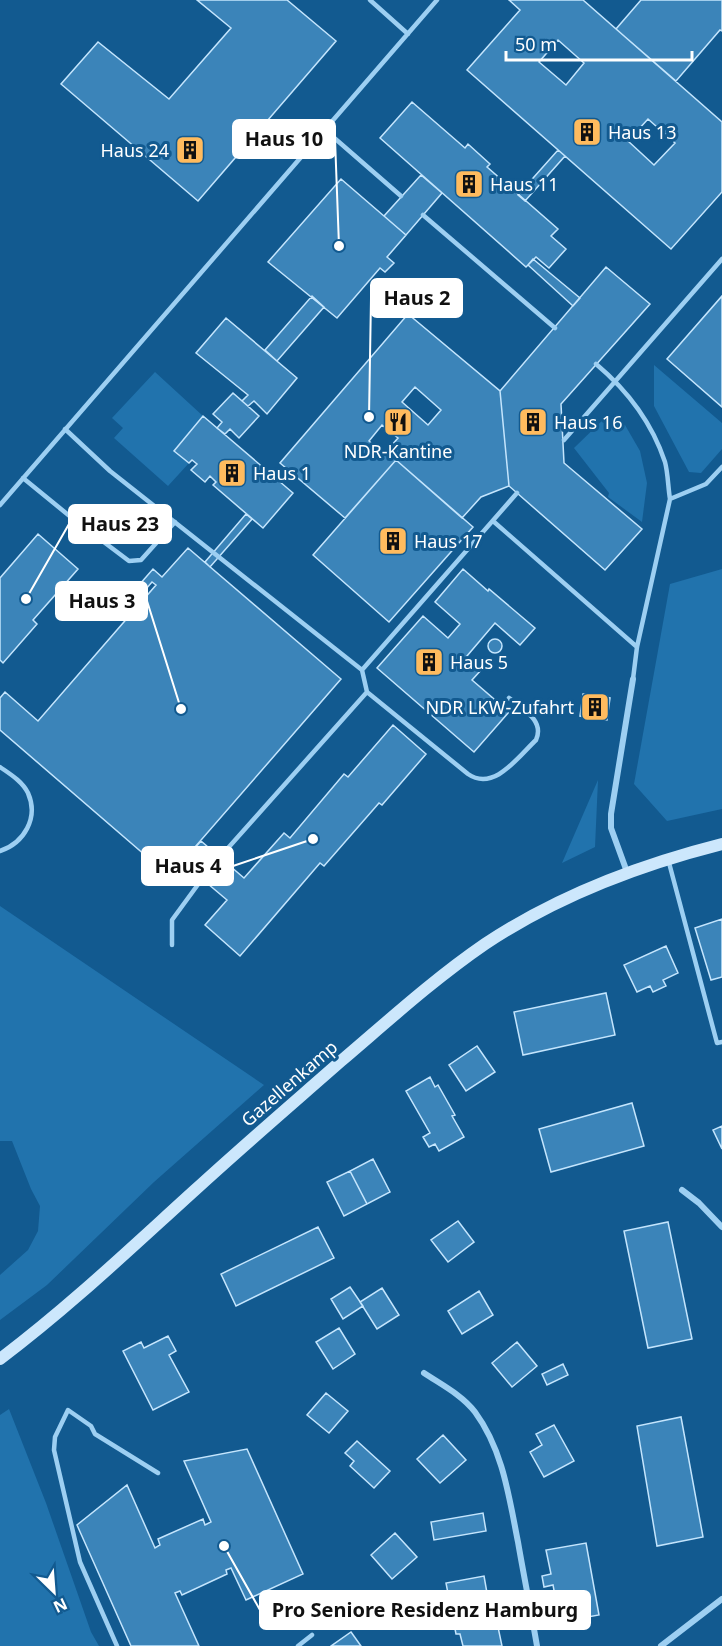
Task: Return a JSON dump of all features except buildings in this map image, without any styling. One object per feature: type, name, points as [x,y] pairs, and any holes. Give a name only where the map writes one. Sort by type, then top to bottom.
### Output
[{"type":"street","points":[[627,872],[611,828],[611,814],[633,680]]},
{"type":"street","name":"Gazellenkamp","points":[[0,1359],[72,1302],[197,1188],[426,987],[486,944],[562,901],[627,872],[722,844]]},
{"type":"street","points":[[682,1190],[699,1203],[722,1227]]},
{"type":"street","points":[[424,1373],[468,1404],[476,1413],[495,1448],[507,1486],[537,1646]]},
{"type":"street","points":[[661,1646],[722,1599]]},
{"type":"lane","points":[[370,0],[408,34]]},
{"type":"lane","points":[[0,505],[437,0]]},
{"type":"lane","points":[[324,129],[401,196]]},
{"type":"lane","points":[[423,215],[555,328]]},
{"type":"lane","points":[[564,440],[722,259]]},
{"type":"lane","points":[[596,363],[616,381],[653,433],[665,464],[670,499],[637,647],[633,680]]},
{"type":"lane","points":[[64,429],[110,471],[362,670],[367,692],[468,774],[481,780],[497,777],[536,740],[538,735],[536,721],[508,699]]},
{"type":"lane","points":[[670,499],[706,484],[722,467]]},
{"type":"lane","points":[[23,478],[72,519],[129,561],[141,560],[175,522]]},
{"type":"lane","points":[[362,670],[517,493]]},
{"type":"lane","points":[[493,521],[637,647]]},
{"type":"lane","points":[[220,857],[367,692]]},
{"type":"lane","points":[[0,767],[20,782],[28,792],[31,817],[23,836],[16,843],[0,851]]},
{"type":"lane","points":[[668,859],[717,1043],[722,1042]]},
{"type":"lane","points":[[172,945],[172,920],[202,879]]},
{"type":"lane","points":[[117,1646],[80,1562],[54,1450],[55,1437],[68,1410],[91,1426],[96,1434],[158,1473]]},
{"type":"lane","points":[[298,1646],[312,1635]]},
{"type":"shaded area","points":[[654,365],[722,423],[722,449],[701,473],[689,472],[654,406]]},
{"type":"shaded area","points":[[155,372],[203,416],[174,450],[189,463],[168,486],[114,438],[123,428],[112,418]]},
{"type":"shaded area","points":[[607,416],[625,425],[640,451],[647,483],[642,522],[608,497],[609,493],[574,448]]},
{"type":"shaded area","points":[[722,569],[722,809],[667,821],[634,784],[670,584]]},
{"type":"shaded area","points":[[598,780],[595,847],[562,863]]},
{"type":"shaded area","points":[[0,906],[264,1085],[154,1182],[47,1285],[0,1320],[0,1275],[28,1250],[38,1231],[40,1206],[12,1141],[0,1141]]},
{"type":"shaded area","points":[[9,1409],[46,1503],[91,1632],[99,1646],[0,1646],[0,1415]]},
{"type":"place","name":"Haus 13","points":[[587,132]]},
{"type":"place","name":"Haus 24","points":[[190,150]]},
{"type":"place","name":"Haus 11","points":[[469,184]]},
{"type":"place","name":"Haus 10","points":[[339,246]]},
{"type":"place","name":"Haus 2","points":[[369,417]]},
{"type":"place","name":"NDR-Kantine","points":[[398,422]]},
{"type":"place","name":"Haus 16","points":[[533,422]]},
{"type":"place","name":"Haus 1","points":[[232,473]]},
{"type":"place","name":"Haus 17","points":[[393,541]]},
{"type":"place","name":"Haus 23","points":[[26,599]]},
{"type":"place","name":"Haus 5","points":[[429,662]]},
{"type":"place","name":"NDR LKW-Zufahrt","points":[[595,707]]},
{"type":"place","name":"Haus 3","points":[[181,709]]},
{"type":"place","name":"Haus 4","points":[[313,839]]},
{"type":"place","name":"Pro Seniore Residenz Hamburg","points":[[224,1546]]}]
